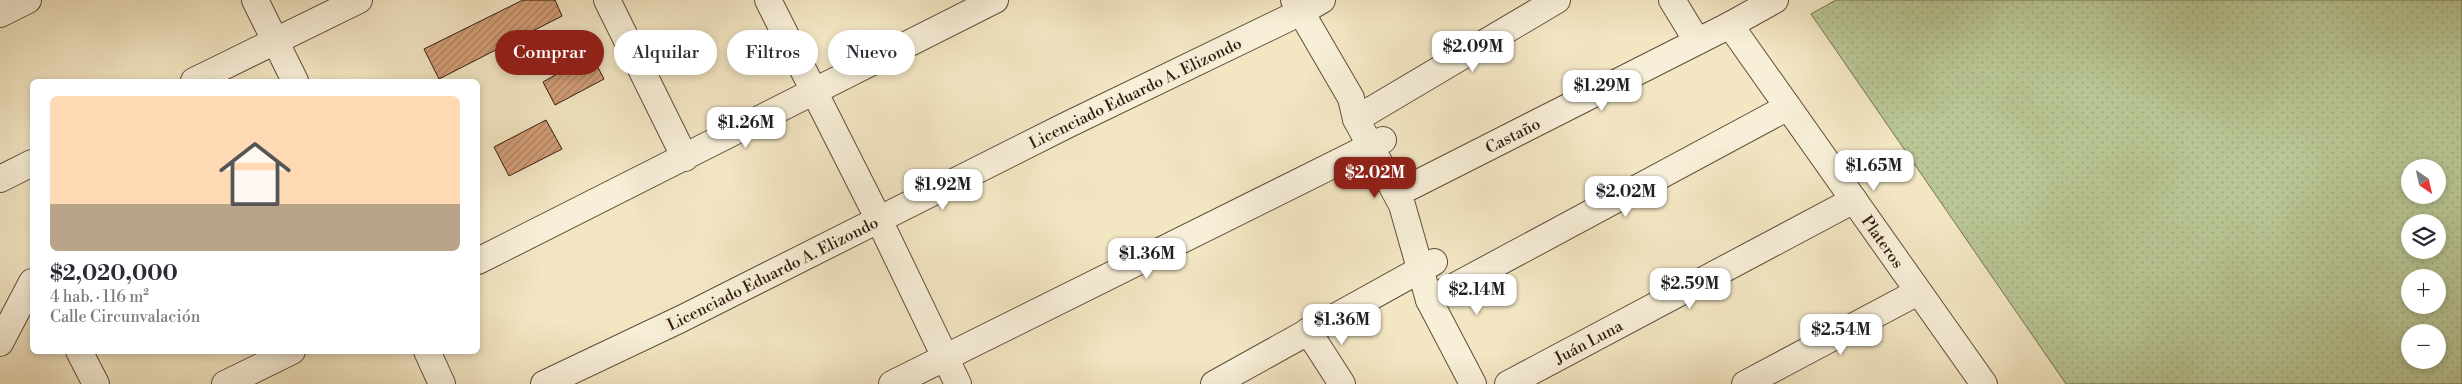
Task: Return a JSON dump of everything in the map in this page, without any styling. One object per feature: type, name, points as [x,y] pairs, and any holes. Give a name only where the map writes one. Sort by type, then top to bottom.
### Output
[{"type":"street","points":[[0,14],[28,0]]},
{"type":"street","points":[[255,0],[294,79]]},
{"type":"street","points":[[198,79],[359,0]]},
{"type":"street","points":[[607,0],[685,158]]},
{"type":"street","points":[[768,0],[879,220],[958,384]]},
{"type":"street","points":[[480,259],[685,158],[995,0]]},
{"type":"street","points":[[1358,109],[1557,0]]},
{"type":"street","points":[[1672,0],[1697,41]]},
{"type":"street","name":"Castaño","points":[[1410,187],[1730,25],[1775,0]]},
{"type":"street","points":[[1306,4],[1377,143],[1473,384]]},
{"type":"street","name":"Licenciado Eduardo A. Elizondo","points":[[544,384],[681,319],[1306,4]]},
{"type":"street","name":"Plateros","points":[[1730,25],[1981,383]]},
{"type":"street","points":[[1437,297],[1788,107]]},
{"type":"street","points":[[1377,143],[1410,187],[1422,216],[1427,266]]},
{"type":"street","points":[[892,384],[1377,143]]},
{"type":"street","points":[[0,179],[30,164]]},
{"type":"street","name":"Juán Luna","points":[[1508,384],[1854,200]]},
{"type":"street","points":[[1214,384],[1427,266]]},
{"type":"street","points":[[0,343],[30,286]]},
{"type":"street","points":[[1744,384],[1918,292]]},
{"type":"street","points":[[1437,297],[1458,324],[1491,384]]},
{"type":"street","points":[[1308,331],[1342,384]]},
{"type":"street","points":[[81,354],[96,384]]},
{"type":"street","points":[[225,384],[258,359],[279,354]]},
{"type":"street","points":[[428,354],[442,384]]},
{"type":"green space","points":[[1836,0],[2462,0],[2462,384],[2066,384],[1811,14]]},
{"type":"building","points":[[523,0],[555,0],[562,16],[535,30],[495,30],[495,50],[439,79],[424,49]]},
{"type":"building","points":[[555,75],[602,75],[604,79],[555,105],[543,82]]},
{"type":"building","points":[[546,120],[562,149],[509,176],[494,147]]}]
